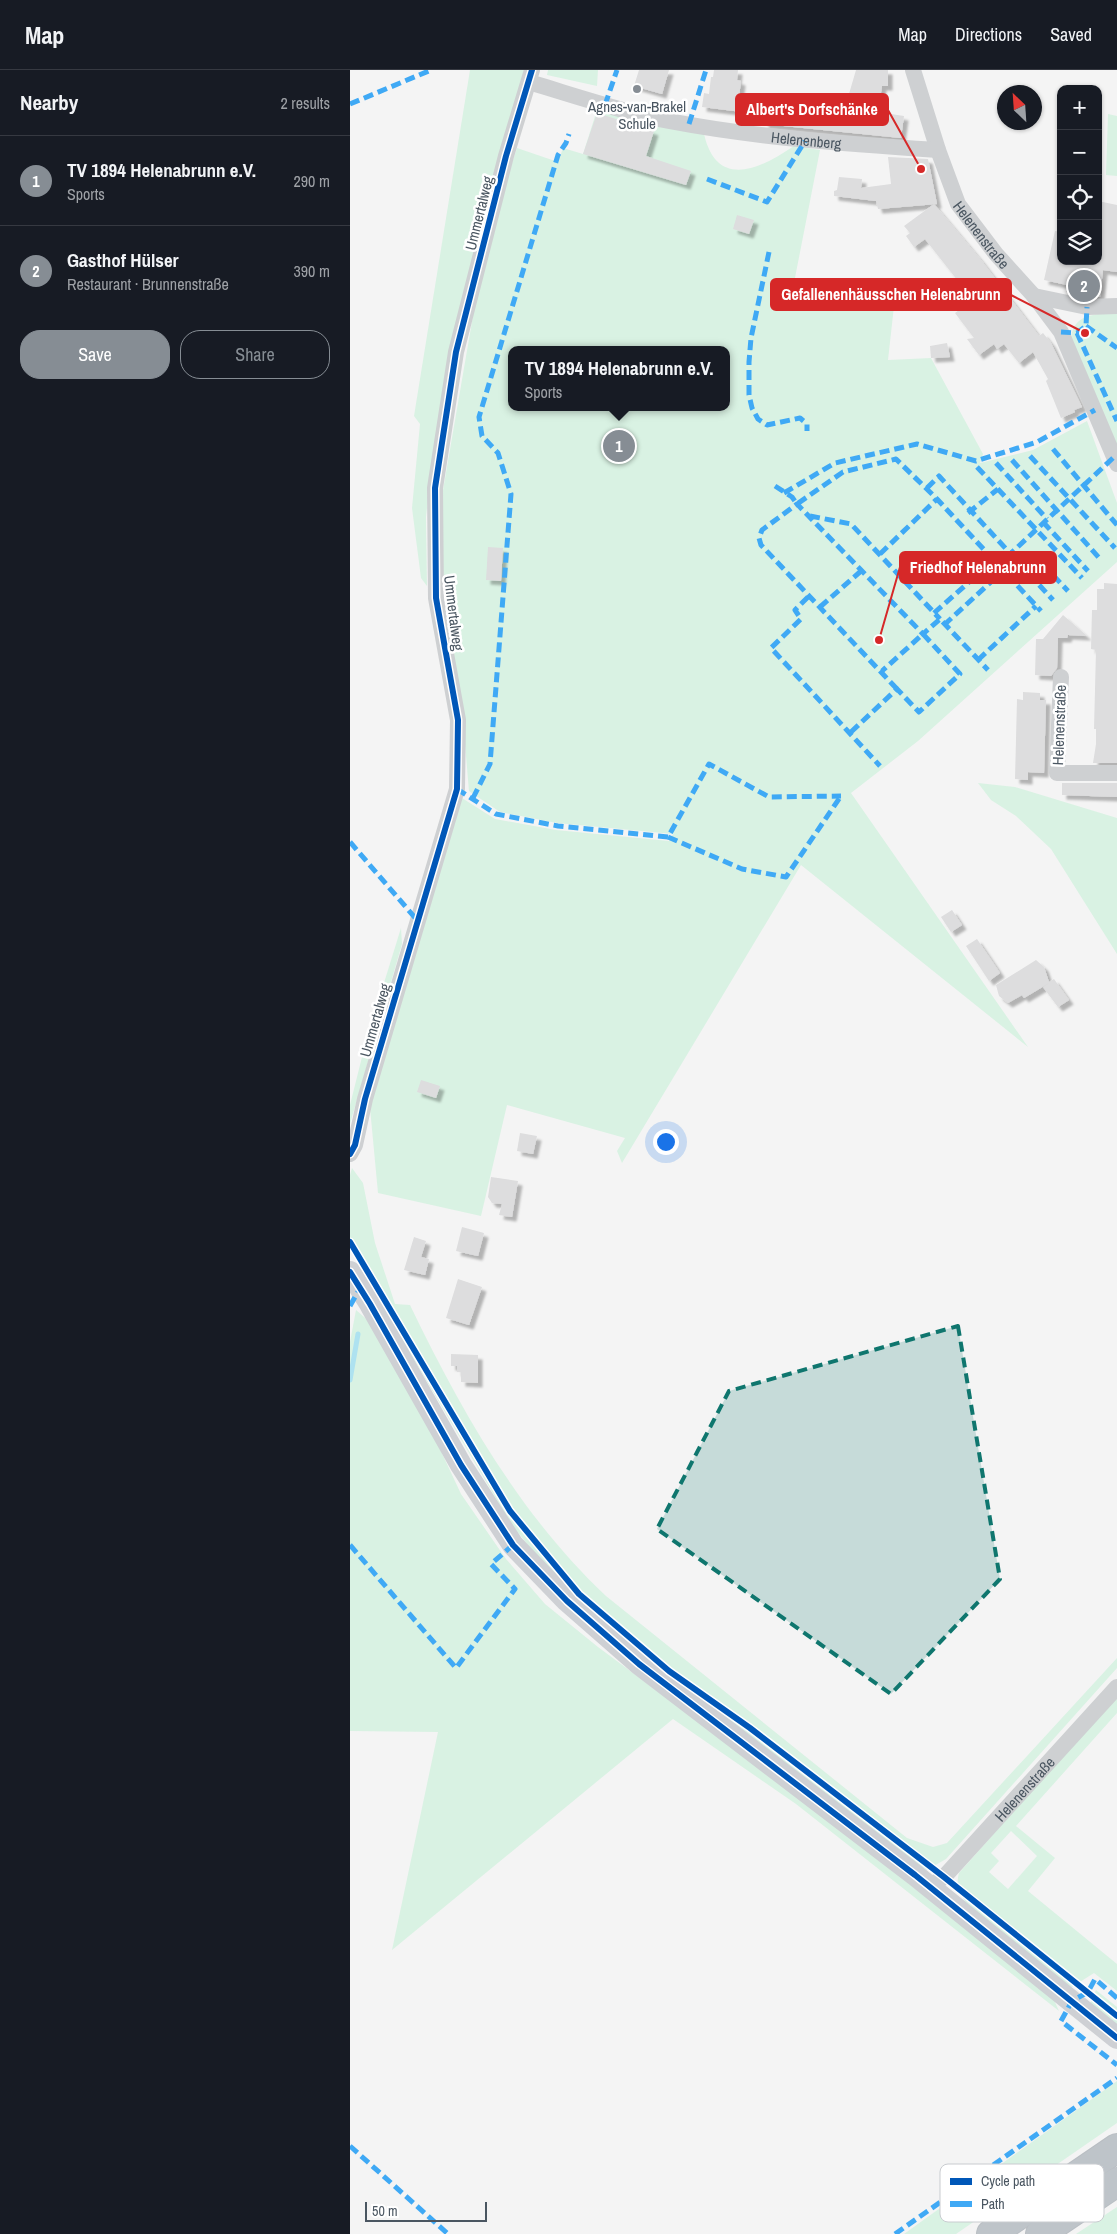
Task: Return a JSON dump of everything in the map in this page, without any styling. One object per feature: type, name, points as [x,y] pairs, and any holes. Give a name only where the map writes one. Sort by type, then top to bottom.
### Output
[{"type":"highway","points":[[1094,2164],[1117,2148]]},
{"type":"highway","points":[[1104,2191],[1117,2182]]},
{"type":"highway","points":[[991,2234],[1009,2222]]},
{"type":"highway","points":[[1040,2234],[1058,2222]]},
{"type":"main road","points":[[350,1272],[461,1465],[513,1545],[567,1601],[639,1664],[930,1886],[1117,2038]]},
{"type":"street","name":"Helenenstraße","points":[[913,70],[938,150],[958,204],[996,254],[1034,296],[1061,332],[1117,464]]},
{"type":"street","name":"Helenenberg","points":[[531,76],[605,105],[670,121],[805,141],[938,150]]},
{"type":"street","name":"Ummertalweg","points":[[350,1154],[355,1145],[368,1090],[457,789],[458,720],[436,598],[435,488],[456,352],[506,156],[531,76]]},
{"type":"street","points":[[1034,296],[1087,307],[1117,306]]},
{"type":"street","name":"Helenenstraße","points":[[1061,677],[1057,773],[1117,773]]},
{"type":"street","name":"Helenenstraße","points":[[930,1886],[944,1877],[1117,1687]]},
{"type":"highlighted area","points":[[958,1326],[1000,1579],[891,1694],[657,1529],[729,1391]]},
{"type":"green space","points":[[470,70],[524,70],[430,480],[426,517],[427,586],[421,578],[412,508],[420,424],[414,416]]},
{"type":"green space","points":[[548,70],[598,70],[597,86],[547,75]]},
{"type":"green space","points":[[597,110],[704,134],[710,152],[719,163],[729,168],[741,170],[754,167],[767,162],[794,146],[820,150],[793,288],[894,306],[888,360],[931,358],[983,454],[980,463],[1033,450],[1087,421],[1117,503],[1117,562],[918,741],[851,793],[1028,1047],[801,865],[622,1163],[617,1151],[625,1138],[507,1105],[481,1216],[378,1193],[370,1108],[462,798],[495,819],[556,830],[669,841],[673,834],[557,823],[500,812],[469,791],[462,709],[448,631],[442,559],[443,490],[479,281],[494,217],[517,148],[558,162],[563,148],[583,154]]},
{"type":"green space","points":[[1108,114],[1117,116],[1117,176],[1106,175]]},
{"type":"green space","points":[[1117,313],[1117,445],[1071,337],[1075,325],[1079,321],[1092,315]]},
{"type":"green space","points":[[978,783],[1015,787],[1117,818],[1117,954],[1051,849],[1016,816],[991,800]]},
{"type":"green space","points":[[401,928],[402,944],[350,1124],[350,1105],[366,1041]]},
{"type":"green space","points":[[352,1168],[363,1183],[375,1243],[395,1304],[410,1305],[450,1384],[472,1422],[495,1460],[546,1531],[575,1565],[606,1596],[907,1838],[933,1847],[947,1843],[1117,1658],[1117,1668],[946,1859],[927,1870],[910,1860],[614,1631],[558,1582],[511,1524],[364,1275],[350,1244],[350,1175]]},
{"type":"green space","points":[[356,1310],[371,1323],[439,1447],[461,1494],[506,1559],[545,1604],[598,1647],[882,1858],[1054,2000],[1059,2011],[796,1804],[673,1719],[392,1950],[438,1732],[350,1731],[350,1342]]},
{"type":"green space","points":[[1117,1695],[1117,1713],[1016,1826],[1055,1858],[1028,1891],[1117,1964],[1117,1991],[1094,1973],[1072,1987],[1066,1984],[969,1907],[960,1891],[958,1883],[959,1873]],"holes":[[[1011,1831],[1037,1856],[1008,1889],[989,1872],[999,1861],[991,1853]]]},
{"type":"green space","points":[[1096,1990],[1117,2007],[1117,2026],[1090,2004]]},
{"type":"green space","points":[[1117,2081],[1117,2123],[1058,2164],[1001,2164]]},
{"type":"green space","points":[[1117,2207],[1117,2234],[1076,2234],[1094,2222],[1104,2222],[1104,2216]]},
{"type":"green space","points":[[940,2208],[940,2222],[973,2222],[956,2234],[904,2234]]},
{"type":"building","points":[[639,70],[669,70],[662,94],[634,86]]},
{"type":"building","points":[[714,70],[738,70],[737,80],[741,81],[739,97],[777,101],[784,94],[800,95],[800,99],[807,100],[806,107],[844,111],[856,70],[888,70],[888,86],[882,86],[878,112],[904,116],[901,138],[764,124],[765,115],[702,107],[704,93],[709,94],[711,77],[713,77]]},
{"type":"building","points":[[597,113],[654,131],[646,156],[691,171],[686,185],[583,154]]},
{"type":"building","points":[[888,157],[928,159],[937,204],[878,209],[876,201],[834,196],[839,177],[862,179],[861,188],[891,184]]},
{"type":"building","points":[[1102,202],[1117,205],[1117,272],[1103,270],[1100,297],[1088,297],[1066,292],[1067,285],[1044,280],[1055,231],[1057,231],[1057,265],[1102,265]]},
{"type":"building","points":[[934,204],[981,260],[1039,336],[1043,333],[1051,343],[1082,407],[1074,410],[1075,412],[1061,418],[1046,381],[1048,379],[1033,352],[1019,363],[1004,344],[997,349],[994,344],[979,355],[967,339],[974,338],[955,313],[973,300],[925,239],[914,247],[906,236],[910,233],[904,226]]},
{"type":"building","points":[[737,215],[754,220],[749,234],[733,229]]},
{"type":"building","points":[[947,343],[950,357],[931,358],[930,346]]},
{"type":"building","points":[[488,547],[503,548],[501,581],[486,580]]},
{"type":"building","points":[[1104,583],[1117,584],[1117,763],[1093,763],[1096,744],[1096,729],[1094,729],[1096,650],[1091,649],[1092,610],[1097,610],[1097,589],[1104,589]]},
{"type":"building","points":[[1063,615],[1087,636],[1068,635],[1067,638],[1058,638],[1057,668],[1051,676],[1035,675],[1036,639],[1043,639]]},
{"type":"building","points":[[1023,692],[1040,693],[1040,700],[1046,700],[1044,773],[1028,772],[1028,780],[1015,779],[1017,699],[1023,700]]},
{"type":"building","points":[[1062,783],[1117,783],[1117,797],[1062,795]]},
{"type":"building","points":[[952,910],[962,925],[951,932],[941,917]]},
{"type":"building","points":[[977,939],[1000,973],[989,981],[966,946]]},
{"type":"building","points":[[1036,960],[1044,967],[1049,982],[1054,979],[1069,1000],[1058,1007],[1043,987],[1049,983],[1024,998],[1022,995],[1008,1003],[999,996],[996,985]]},
{"type":"building","points":[[421,1080],[440,1086],[436,1098],[417,1092]]},
{"type":"building","points":[[520,1133],[537,1136],[533,1154],[517,1151]]},
{"type":"building","points":[[491,1177],[518,1181],[512,1217],[499,1215],[502,1204],[492,1203],[488,1197]]},
{"type":"building","points":[[462,1227],[484,1233],[478,1256],[456,1251]]},
{"type":"building","points":[[414,1237],[426,1241],[421,1257],[429,1259],[425,1275],[404,1270]]},
{"type":"building","points":[[458,1279],[482,1287],[469,1325],[446,1318]]},
{"type":"building","points":[[451,1354],[478,1355],[478,1383],[461,1382],[461,1372],[457,1372],[457,1366],[451,1366]]},
{"type":"waterway","points":[[350,1380],[358,1334]]},
{"type":"marked path","points":[[350,104],[431,70]]},
{"type":"marked path","points":[[605,105],[617,70]]},
{"type":"marked path","points":[[689,124],[706,70]]},
{"type":"marked path","points":[[473,798],[490,764],[511,494],[498,453],[482,436],[479,417],[558,155],[566,143],[569,134]]},
{"type":"marked path","points":[[707,179],[767,202],[805,141]]},
{"type":"marked path","points":[[769,252],[751,338],[749,395],[752,408],[758,419],[767,425],[800,418],[807,424],[807,431]]},
{"type":"marked path","points":[[1061,332],[1077,333],[1086,326],[1087,307]]},
{"type":"marked path","points":[[1086,326],[1117,348]]},
{"type":"marked path","points":[[1077,333],[1117,421]]},
{"type":"marked path","points":[[784,493],[835,463],[917,444],[976,461],[1037,442],[1095,410]]},
{"type":"marked path","points":[[1053,449],[1117,525]]},
{"type":"marked path","points":[[1030,456],[1115,548]]},
{"type":"marked path","points":[[1007,557],[1114,457]]},
{"type":"marked path","points":[[775,486],[792,497],[797,504],[843,472],[896,459],[937,499],[1041,611]]},
{"type":"marked path","points":[[1012,460],[1101,560]]},
{"type":"marked path","points":[[996,463],[1047,519]]},
{"type":"marked path","points":[[977,467],[1082,578]]},
{"type":"marked path","points":[[927,488],[939,476],[1053,600]]},
{"type":"marked path","points":[[968,513],[998,489]]},
{"type":"marked path","points":[[880,554],[937,499]]},
{"type":"marked path","points":[[897,689],[761,545],[759,538],[762,530],[797,504],[923,634],[940,619],[988,670]]},
{"type":"marked path","points":[[810,516],[851,524],[940,619]]},
{"type":"marked path","points":[[1043,522],[1088,571]]},
{"type":"marked path","points":[[1022,567],[1034,555],[1068,591]]},
{"type":"marked path","points":[[934,613],[994,560]]},
{"type":"marked path","points":[[944,625],[1004,570]]},
{"type":"marked path","points":[[820,607],[861,571]]},
{"type":"marked path","points":[[808,597],[795,610],[801,619],[771,648],[880,766]]},
{"type":"marked path","points":[[978,660],[1036,606]]},
{"type":"marked path","points":[[851,732],[897,689],[919,712],[960,674],[923,634],[882,671]]},
{"type":"marked path","points":[[457,789],[496,814],[558,826],[668,837],[709,764],[769,797],[841,796]]},
{"type":"marked path","points":[[668,837],[742,869],[786,877],[841,796]]},
{"type":"marked path","points":[[350,842],[417,920]]},
{"type":"marked path","points":[[350,1306],[360,1288]]},
{"type":"marked path","points":[[350,1545],[456,1668],[515,1589],[491,1564],[513,1545]]},
{"type":"marked path","points":[[1117,1998],[1095,1979],[1088,1992],[1072,2001],[1061,2021],[1117,2065]]},
{"type":"marked path","points":[[995,2164],[1117,2078]]},
{"type":"marked path","points":[[350,2146],[448,2234]]},
{"type":"marked path","points":[[895,2234],[940,2202]]},
{"type":"cycle path","points":[[350,1154],[355,1145],[365,1099],[457,789],[458,720],[436,598],[435,488],[456,352],[506,156],[532,70]]},
{"type":"cycle path","points":[[350,1242],[510,1511],[579,1594],[669,1671],[750,1728],[944,1877],[1117,2016]]},
{"type":"cycle path","points":[[350,1272],[461,1465],[513,1545],[567,1601],[639,1664],[915,1875],[1117,2038]]},
{"type":"place","name":"Agnes-van-Brakel Schule","points":[[637,89]]},
{"type":"place","name":"Albert's Dorfschänke","points":[[921,169]]},
{"type":"place","name":"Gasthof Hülser","points":[[1084,286]]},
{"type":"place","name":"Gefallenenhäusschen Helenabrunn","points":[[1085,333]]},
{"type":"place","name":"TV 1894 Helenabrunn e.V.","points":[[619,446]]},
{"type":"place","name":"Friedhof Helenabrunn","points":[[879,640]]}]
